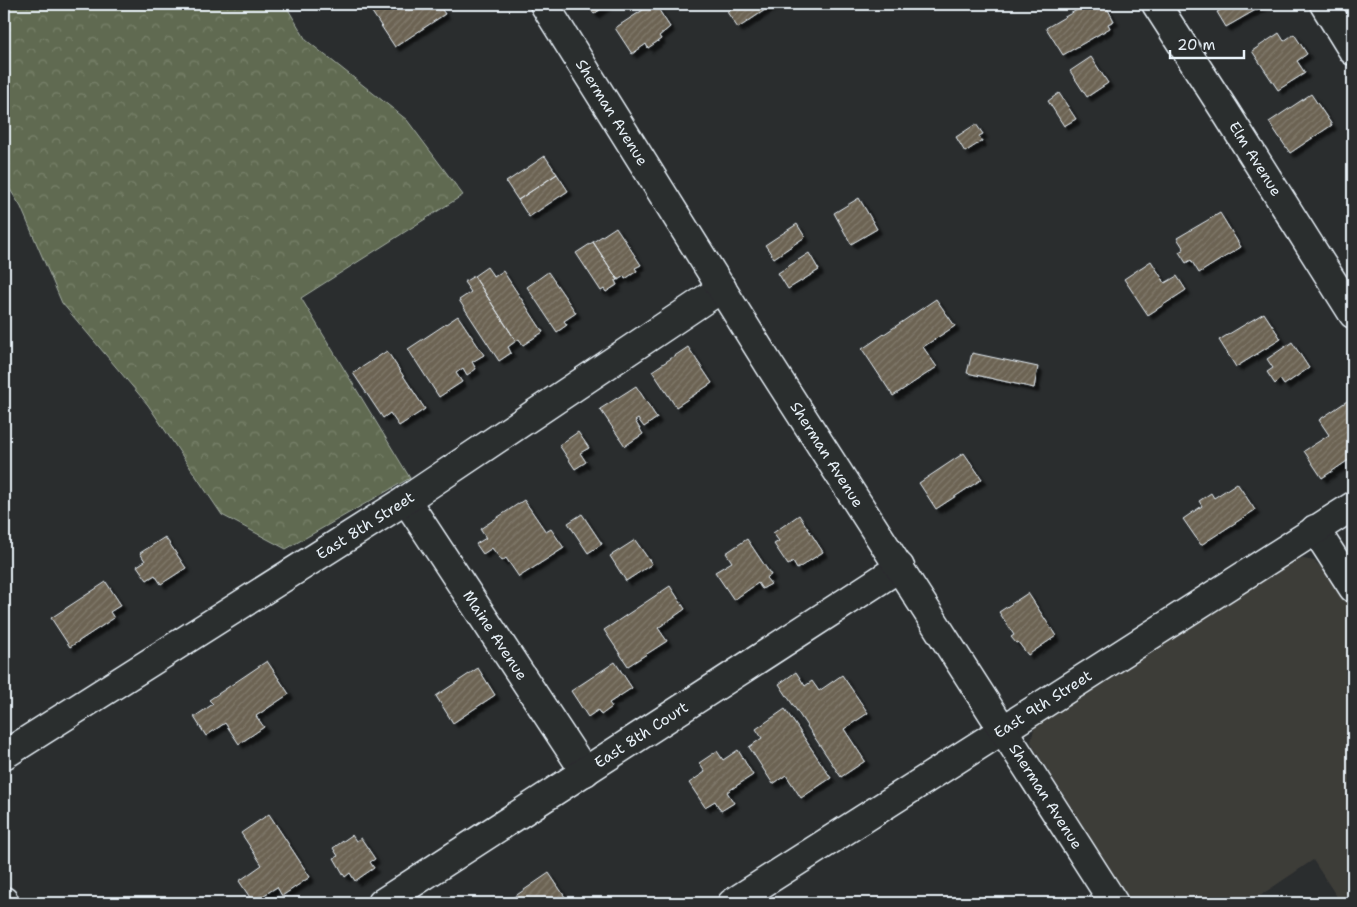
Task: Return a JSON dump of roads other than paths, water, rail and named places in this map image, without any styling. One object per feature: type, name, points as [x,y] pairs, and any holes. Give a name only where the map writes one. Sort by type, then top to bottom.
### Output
[{"type":"street","name":"Sherman Avenue","points":[[544,4],[770,366],[1114,903]]},
{"type":"street","points":[[1324,4],[1353,51]]},
{"type":"street","name":"Elm Avenue","points":[[1160,5],[1353,314]]},
{"type":"street","name":"East 8th Street","points":[[4,755],[406,500],[722,288]]},
{"type":"street","name":"Maine Avenue","points":[[406,500],[585,772]]},
{"type":"street","name":"East 9th Street","points":[[732,903],[1353,506]]},
{"type":"street","points":[[1315,529],[1353,588]]},
{"type":"street","name":"East 8th Court","points":[[382,903],[900,568]]}]
